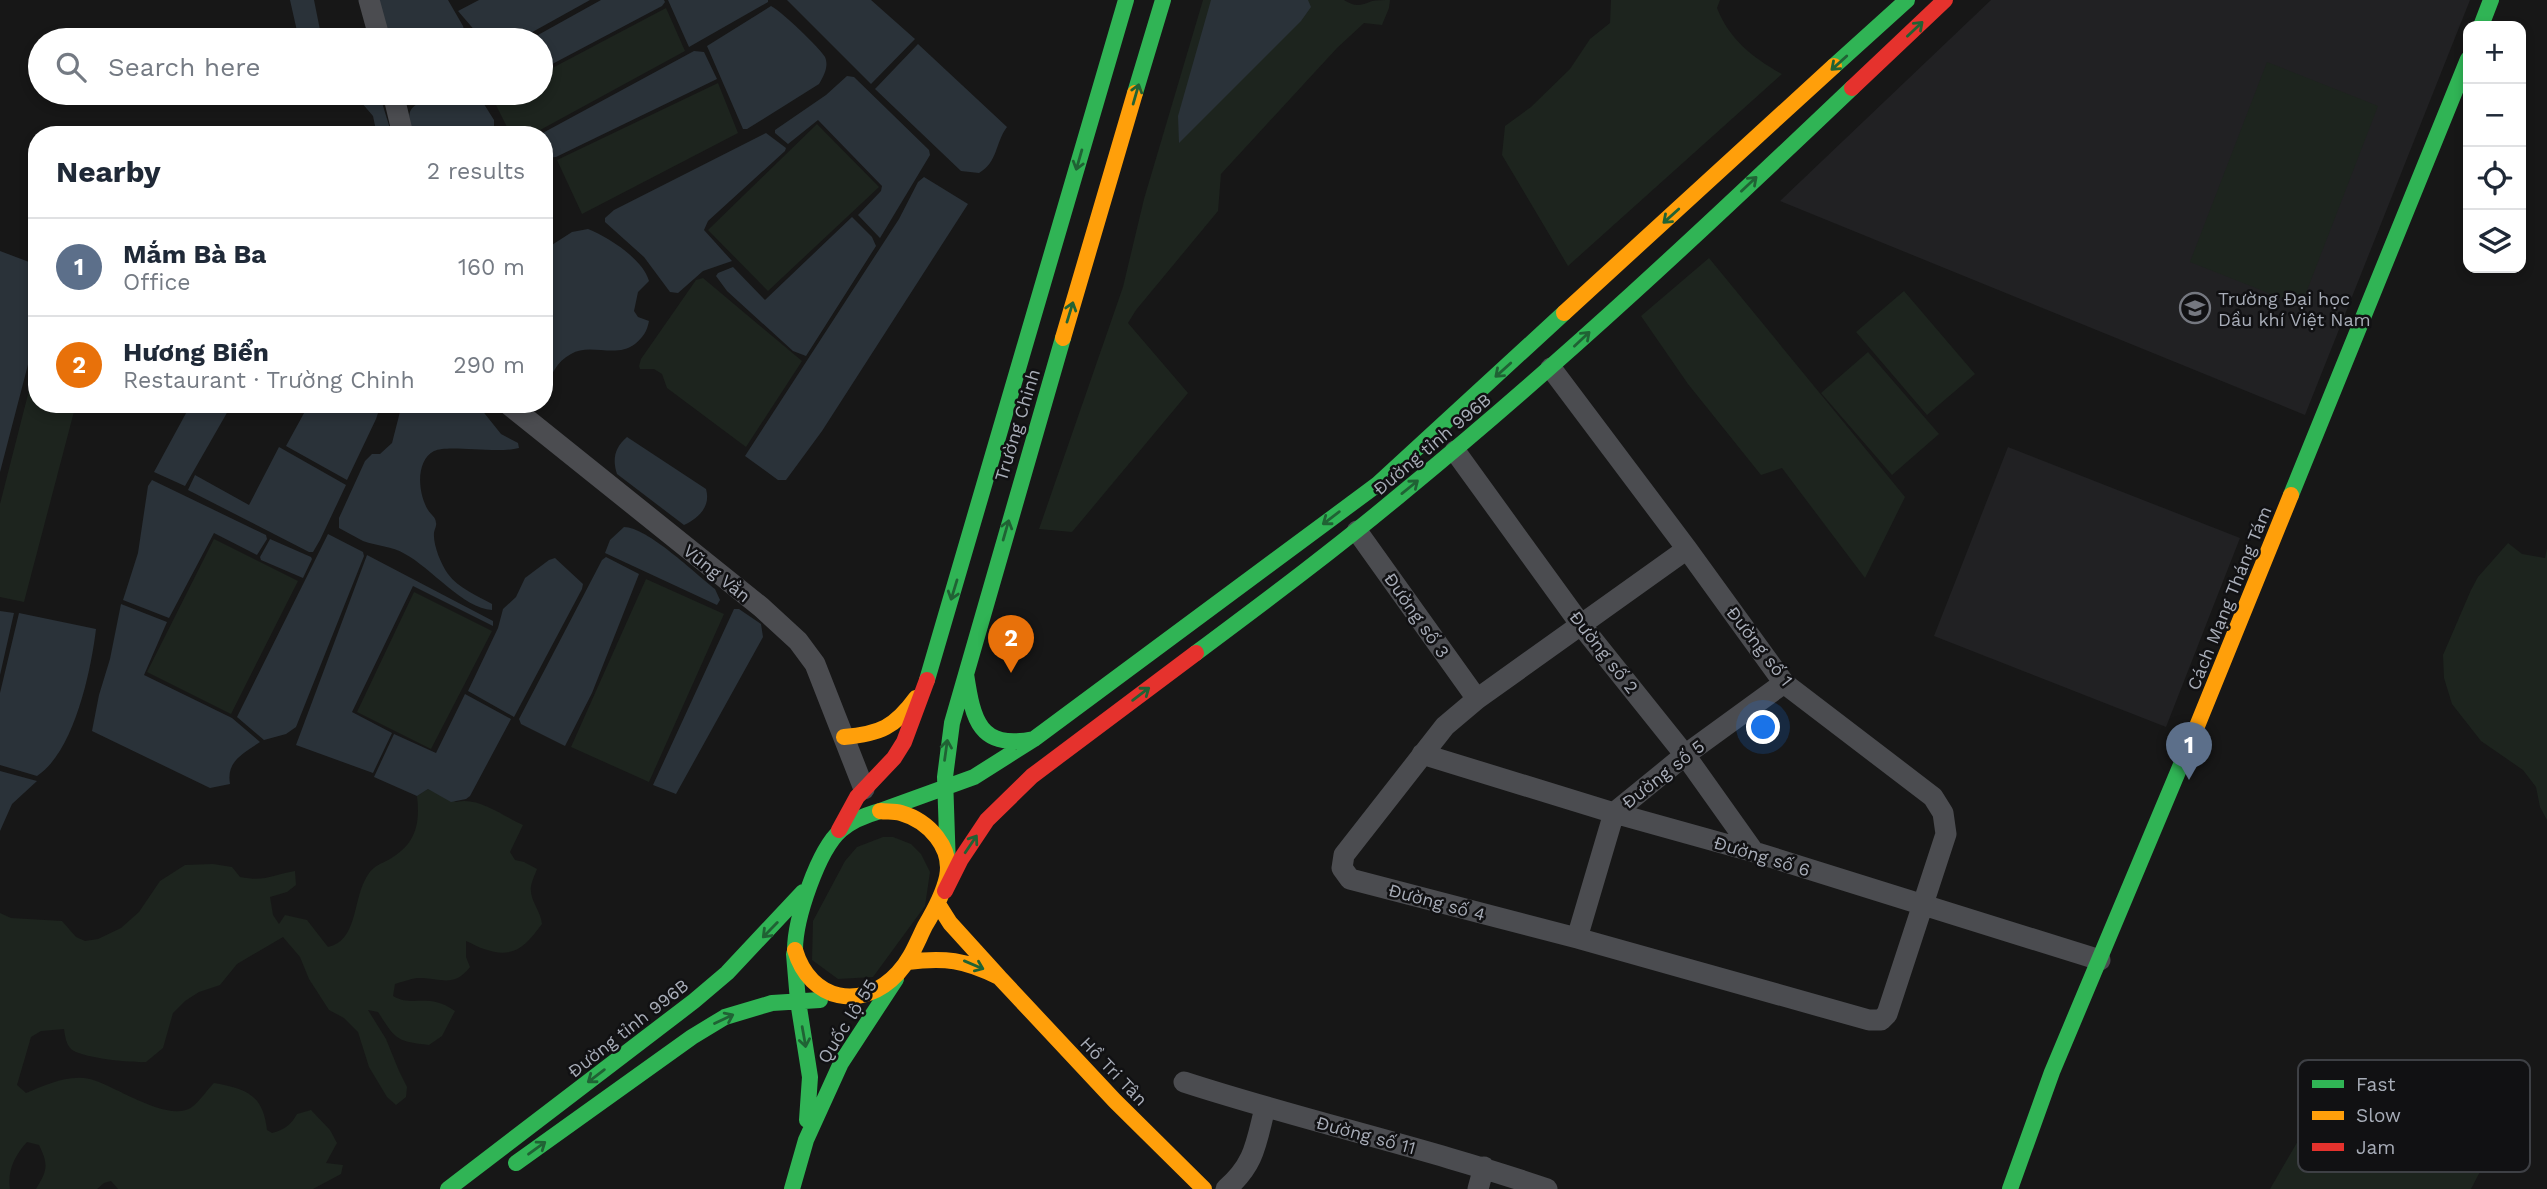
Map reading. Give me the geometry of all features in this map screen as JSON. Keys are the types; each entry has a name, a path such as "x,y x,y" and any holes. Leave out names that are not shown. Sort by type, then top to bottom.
{"main road":[{"name":"Trường Chinh","path":"839,830 849,809 894,758 904,742 925,685 1126,0"},
{"name":"Trường Chinh","path":"948,867 943,788 947,741 1015,497 1163,0"},
{"name":"Đường tỉnh 996B","path":"880,811 974,777 1034,739 1378,484 1907,0"},
{"name":"Đường tỉnh 996B","path":"938,904 961,859 987,820 1032,776 1357,531 1455,451 1551,368 1945,0"},
{"path":"2483,21 2491,0"},
{"path":"1875,31 1890,52"},
{"name":"Cách Mạng Tháng Tám","path":"2010,1189 2052,1072 2390,256 2463,72"},
{"path":"966,674 971,706 978,724 988,734 1010,742 1022,743 1034,739"},
{"path":"844,737 877,734 891,727 904,716 925,685"},
{"path":"502,1174 710,1025 737,1012 772,1003 846,998 871,994 887,984 907,962 938,904 948,867 943,848 933,832 918,820 900,812 880,811 860,816 839,830 794,928 793,945 797,962 806,976 819,988 846,998"},
{"name":"Đường tỉnh 996B","path":"448,1189 694,1001 779,921 815,879"},
{"name":"Hồ Tri Tân","path":"938,904 950,923 999,977 1115,1101 1204,1189"},
{"name":"Quốc lộ 55","path":"793,945 798,1001 810,1077 806,1140"},
{"path":"907,962 954,958 973,963 999,977"},
{"name":"Quốc lộ 55","path":"792,1189 806,1140 841,1063 907,962"}],"street":[{"path":"369,0 377,28"},
{"path":"396,105 401,126"},
{"name":"Đường số 1","path":"1551,368 1784,683 1933,797 1943,813 1946,834 1922,906"},
{"name":"Vũng Vằn","path":"519,413 761,607 798,641 820,675 864,789"},
{"name":"Đường số 2","path":"1455,451 1581,625 1685,755 1754,852"},
{"name":"Đường số 3","path":"1357,531 1477,699"},
{"name":"Đường số 4","path":"1687,549 1477,699 1445,726 1344,855 1342,868 1350,879 1577,938 1869,1020 1881,1020 1887,1014 1922,906"},
{"name":"Đường số 5","path":"1577,938 1614,813 1685,755 1784,683"},
{"name":"Đường số 6","path":"1422,754 1614,813 1754,852 2100,960"},
{"name":"Đường số 11","path":"1184,1082 1265,1108 1484,1167 1548,1189"},
{"path":"1226,1189 1249,1165 1265,1108"},
{"path":"1478,1189 1484,1167"}],"shaded area":[{"path":"290,0 314,0 320,28 296,28"},
{"path":"374,0 448,0 464,28 382,28"},
{"path":"479,0 590,0 540,28 473,28 458,11"},
{"path":"601,0 665,2 553,64 553,28 551,28"},
{"path":"668,0 768,0 768,2 689,47"},
{"path":"787,0 871,0 915,39 871,84"},
{"path":"1203,0 1344,0 1358,5 1390,0 1382,25 1364,23 1337,48 1221,174 1218,211 1128,323 1188,393 1072,532 1039,529 1123,287 1144,199"},
{"path":"1211,0 1308,0 1311,7 1301,21 1179,143 1178,116"},
{"path":"1611,0 1720,0 1717,8 1735,38 1761,61 1782,74 1568,266 1502,155 1505,126 1531,107 1570,69 1590,39 1610,23"},
{"name":"Trường Đại học Dầu khí Việt Nam","path":"1991,0 2470,0 2305,415 1780,201"},
{"path":"771,6 816,46 825,57 826,67 819,84 743,129 707,46"},
{"path":"666,8 685,51 548,126 506,126 496,105 553,105 553,68"},
{"path":"918,44 1007,127 990,163 979,173 961,171 875,89"},
{"path":"694,51 704,52 717,79 553,157 553,127"},
{"path":"2267,62 2378,106 2301,306 2190,262"},
{"path":"847,76 854,77 929,150 930,155 880,238 858,215 881,191 882,186 818,120 788,144 775,133 775,130 826,95"},
{"path":"718,83 738,133 582,214 557,160"},
{"path":"364,105 383,105 389,126 375,126 373,116"},
{"path":"485,105 494,120 494,126 410,126 409,119 414,106"},
{"path":"817,124 879,187 768,291 708,230"},
{"path":"766,133 786,148 785,151 708,221 704,230 732,261 703,271 678,293 670,292 644,257 605,222 605,218 614,210"},
{"path":"924,177 968,204 822,431 786,480 778,480 745,456 899,219 918,182"},
{"path":"852,217 872,237 876,246 806,356 793,351 727,291 716,276 733,267 765,300"},
{"path":"588,229 605,237 640,265 649,281 638,292 634,311 638,317 649,321 646,331 635,344 611,351 578,351 566,357 553,373 553,244 572,232"},
{"path":"0,251 28,262 28,365 0,472"},
{"path":"1709,258 1905,497 1865,578 1782,468 1761,475 1688,384 1641,316"},
{"path":"703,278 802,361 746,447 667,388 662,374 654,369 640,369 639,366 641,359 696,280"},
{"path":"1904,291 1975,374 1927,415 1856,332"},
{"path":"1868,352 1939,434 1892,475 1821,393"},
{"path":"28,394 28,413 74,413 24,602 0,597 0,504"},
{"path":"186,413 227,413 185,486 154,472"},
{"path":"304,413 378,413 347,480 286,446"},
{"path":"400,413 484,413 501,434 518,443 519,448 509,450 441,449 428,456 421,470 420,487 428,510 436,521 435,543 443,565 457,583 492,604 492,610 470,603 405,554 363,541 339,528 339,518 365,461 372,454 380,454 392,443"},
{"path":"627,437 706,489 707,501 699,515 684,525 617,474 616,454"},
{"path":"279,447 346,485 313,552 188,490 195,475 249,505"},
{"path":"2008,447 2240,538 2166,727 1934,636"},
{"path":"152,480 266,535 267,539 257,555 214,533 169,618 123,600 138,553 148,486"},
{"path":"624,527 634,529 658,543 715,589 720,600 717,605 605,553 610,540"},
{"path":"328,534 363,552 364,556 296,727 286,734 264,740 237,717"},
{"path":"214,539 298,581 231,714 147,672"},
{"path":"270,539 311,557 303,578 261,560 260,557"},
{"path":"2508,543 2522,554 2545,558 2547,548 2547,820 2540,807 2536,787 2523,770 2481,741 2452,704 2444,678 2443,655 2471,590 2478,577"},
{"path":"367,555 493,621 493,626 413,586 352,712 392,733 373,773 296,745"},
{"path":"606,557 639,574 592,693 565,746 521,724 519,719 602,560"},
{"path":"555,558 583,584 582,589 514,717 468,691 498,628 503,609 516,597 525,578"},
{"path":"646,579 724,614 649,782 571,747"},
{"path":"414,592 492,631 431,749 357,712"},
{"path":"121,604 167,622 144,675 232,718 260,742 233,764 229,776 230,784 210,788 92,731"},
{"path":"734,609 739,609 761,624 763,637 676,794 653,785"},
{"path":"0,611 14,613 0,675"},
{"path":"19,613 96,629 85,688 71,730 50,765 37,776 0,765 0,693"},
{"path":"465,694 511,719 470,796 451,802 428,789 417,796 374,777 394,734 436,753"},
{"path":"0,771 37,781 12,804 0,831"},
{"path":"428,789 456,802 482,804 523,825 510,852 515,860 537,869 531,891 542,924 529,940 510,952 492,951 466,941 466,957 470,967 458,978 417,978 395,984 393,996 407,1001 437,1002 455,1011 442,1036 429,1045 398,1038 378,1012 368,1010 386,1039 407,1087 406,1097 396,1105 387,1097 369,1067 358,1032 344,1018 329,1010 309,979 300,957 283,937 237,964 220,985 199,992 185,1001 173,1013 163,1048 146,1062 85,1055 69,1047 64,1029 41,1031 31,1037 17,1085 26,1093 65,1079 90,1079 141,1102 170,1111 182,1111 192,1107 214,1083 235,1088 251,1095 257,1101 262,1108 267,1130 272,1133 287,1126 297,1114 311,1110 330,1130 337,1143 326,1163 343,1165 341,1174 313,1189 118,1189 111,1181 97,1189 36,1189 45,1163 39,1145 27,1142 13,1164 10,1189 0,1189 0,913 11,918 62,921 76,937 85,941 98,939 121,928 139,912 160,881 185,865 213,864 232,867 240,877 249,878 295,871 296,885 287,892 270,897 273,915 279,924 285,915 307,920 328,947 344,937 349,929 368,875 374,868 401,851 412,838 418,814 417,796"},
{"path":"883,837 893,837 911,844 921,854 930,872 925,906 873,977 838,979 812,960 813,921 845,861 857,847"},
{"path":"2298,1141 2298,1172 2480,1172 2471,1189 2270,1189"}],"traffic: fast":[{"path":"927,680 1126,0"},
{"path":"1135,93 1163,0"},
{"path":"1834,66 1907,0"},
{"path":"2483,21 2491,0"},
{"path":"2291,495 2463,71"},
{"path":"1196,653 1354,532 1521,393 1688,242 1852,88"},
{"path":"880,811 974,777 1034,739 1378,484 1564,313"},
{"path":"948,867 945,777 952,723 1063,338"},
{"path":"966,674 972,705 982,728 1001,740 1034,739"},
{"path":"2010,1189 2052,1072 2193,736"},
{"path":"795,950 803,904 824,853 845,826 880,811"},
{"path":"448,1189 694,1001 727,973 803,892"},
{"path":"794,954 810,1077 807,1120"},
{"path":"792,1189 806,1140 841,1063 896,979"},
{"path":"516,1163 692,1037 725,1017 772,1003 820,1000"}],"traffic: slow":[{"path":"1564,313 1834,66"},
{"path":"1063,338 1135,93"},
{"path":"2193,736 2291,495"},
{"path":"844,737 867,734 886,727 901,716 916,698"},
{"path":"795,950 812,981 839,995 869,993 884,985 903,968 938,903 948,866 937,837 921,822 901,813 880,811"},
{"path":"907,962 954,961 999,977 950,923 938,904"},
{"path":"999,977 1115,1101 1204,1189"}],"traffic: jam":[{"path":"1852,88 1945,0"},
{"path":"945,891 961,859 987,820 1032,776 1196,653"},
{"path":"839,830 857,797 894,758 904,742 927,680"}],"place":[{"name":"Trường Đại học Dầu khí Việt Nam","path":"2195,308"},
{"name":"Hương Biển","path":"1011,673"},
{"name":"Mắm Bà Ba","path":"2189,780"}]}
